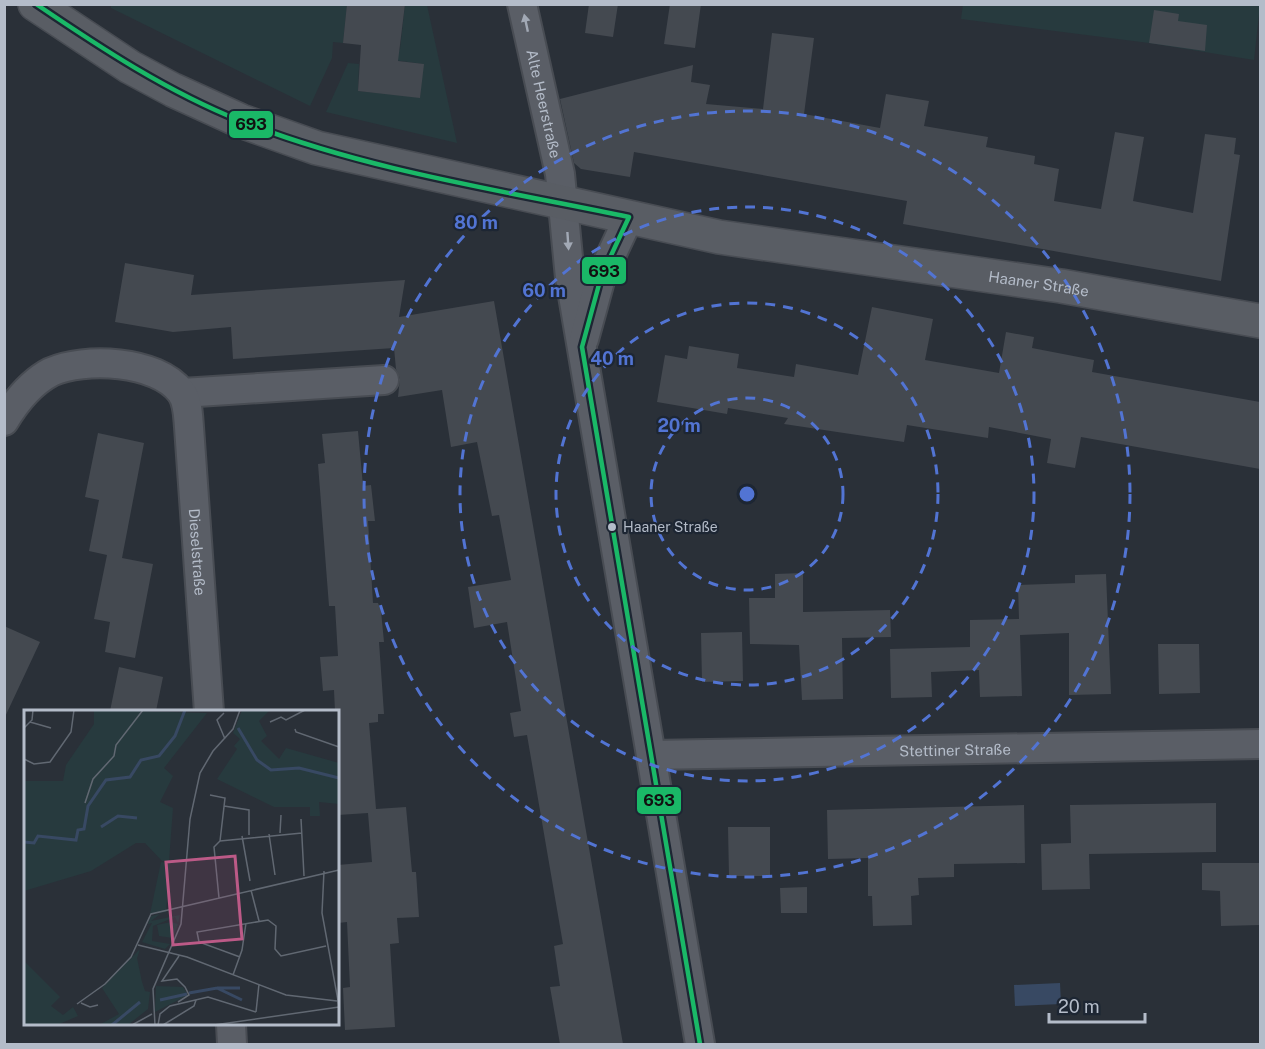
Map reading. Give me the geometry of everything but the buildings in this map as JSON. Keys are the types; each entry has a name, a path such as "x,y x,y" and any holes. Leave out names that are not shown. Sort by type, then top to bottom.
{"main road":[{"name":"Haaner Straße","path":"35,4 129,67 241,121 317,148 719,237 1061,286 1260,321"}],"street":[{"name":"Alte Heerstraße","path":"522,4 565,203 570,278 700,1044"},
{"path":"582,347 601,277 629,217"},
{"path":"4,421 28,388 49,373 72,364 94,362 136,368 163,377 182,393 384,380"},
{"name":"Dieselstraße","path":"182,393 189,427 208,710"},
{"name":"Stettiner Straße","path":"651,754 1260,744"},
{"path":"231,1025 232,1044"}],"green space":[{"path":"111,4 347,5 343,43 333,42 332,58 310,106 111,8"},
{"path":"963,4 1260,5 1254,60 1149,43 961,19"},
{"path":"405,5 427,5 457,143 326,112 348,63 359,64 358,91 420,97 423,64 393,60 400,49"}],"water":[{"path":"1060,983 1061,1004 1015,1006 1014,985"}],"transit line":[{"name":"693","path":"36,4 110,53 187,97 241,121 288,138 384,166 629,217 601,277 582,347 700,1044"}],"place":[{"name":"Haaner Straße","path":"612,527"}]}
